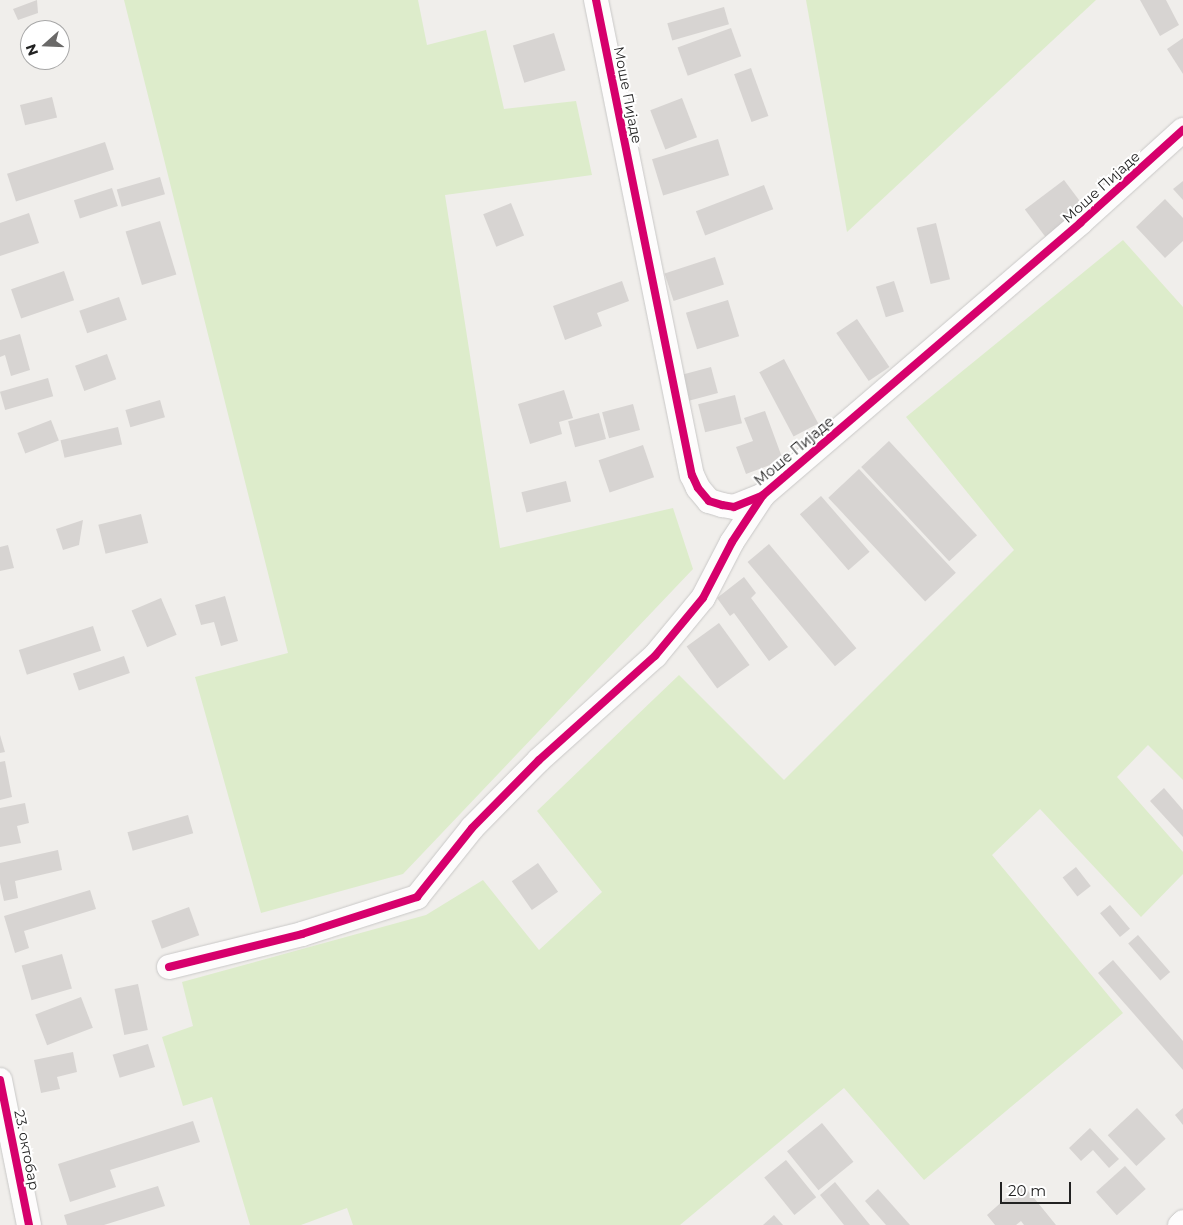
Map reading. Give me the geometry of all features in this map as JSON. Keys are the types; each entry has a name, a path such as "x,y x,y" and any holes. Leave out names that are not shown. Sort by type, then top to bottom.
{"street":[{"name":"Моше Пијаде","path":"596,0 692,475 698,488 708,501 722,505 734,507 763,495 1080,223 1183,130"},
{"path":"169,967 302,934 417,897 478,821 539,760 655,656 703,598 732,542 763,495"},
{"name":"23. октобар","path":"0,1080 29,1225"},
{"path":"1180,1225 1183,1222"}],"green space":[{"path":"124,0 418,0 427,45 486,30 504,109 576,101 592,175 445,195 500,548 673,508 693,569 403,874 261,913 195,677 288,653"},
{"path":"806,0 1096,0 847,232"},
{"path":"1123,240 1183,307 1183,780 1148,745 1117,777 1183,852 1183,874 1141,917 1040,809 992,855 1123,1013 924,1180 844,1088 680,1225 353,1225 347,1208 301,1225 250,1225 212,1097 183,1106 162,1037 193,1026 182,982 426,915 483,880 539,950 602,892 537,811 679,675 784,780 1014,550 906,417"}],"building":[{"path":"37,0 38,13 18,20 13,9"},
{"path":"1140,0 1166,0 1179,25 1160,36"},
{"path":"724,7 729,24 672,41 667,23"},
{"path":"731,28 741,56 688,76 677,47"},
{"path":"554,33 565,70 524,83 513,46"},
{"path":"1183,38 1183,74 1167,49"},
{"path":"751,68 768,116 752,122 734,74"},
{"path":"52,97 57,117 25,125 20,105"},
{"path":"682,98 697,137 665,149 650,110"},
{"path":"718,139 729,175 663,196 652,159"},
{"path":"105,142 114,170 16,201 7,174"},
{"path":"160,177 165,194 122,207 117,189"},
{"path":"1064,180 1084,207 1045,237 1025,209"},
{"path":"1183,181 1183,200 1173,189"},
{"path":"764,185 773,209 705,235 696,211"},
{"path":"112,188 118,206 80,218 74,200"},
{"path":"1165,199 1183,218 1183,241 1165,258 1136,227"},
{"path":"511,203 524,235 496,247 483,214"},
{"path":"29,213 39,243 0,256 0,223"},
{"path":"160,221 176,275 142,285 126,232"},
{"path":"936,223 950,279 931,284 917,228"},
{"path":"715,257 724,285 674,301 665,273"},
{"path":"64,271 74,300 21,319 11,289"},
{"path":"622,281 629,301 597,313 602,326 565,340 553,306"},
{"path":"894,281 904,311 886,317 876,287"},
{"path":"119,297 127,320 87,333 79,311"},
{"path":"728,300 739,336 697,349 686,313"},
{"path":"857,319 889,367 869,381 836,333"},
{"path":"20,334 30,370 11,376 5,355 0,357 0,340"},
{"path":"107,354 116,379 84,391 75,366"},
{"path":"784,359 818,423 794,437 759,372"},
{"path":"711,367 718,393 687,401 680,375"},
{"path":"48,378 53,396 5,410 0,392"},
{"path":"564,390 573,418 559,422 562,434 530,444 518,404"},
{"path":"735,395 742,423 705,432 698,404"},
{"path":"160,400 165,417 130,427 125,410"},
{"path":"633,404 640,430 609,438 602,412"},
{"path":"765,411 783,460 746,474 736,447 753,441 744,418"},
{"path":"599,413 606,439 575,447 568,421"},
{"path":"51,420 59,441 25,453 17,433"},
{"path":"118,427 122,445 65,458 61,440"},
{"path":"889,441 977,535 949,561 861,467"},
{"path":"643,445 654,477 610,492 599,460"},
{"path":"859,469 956,573 925,601 828,498"},
{"path":"566,481 571,501 526,513 521,492"},
{"path":"821,496 870,552 848,570 800,514"},
{"path":"141,514 148,543 106,554 98,525"},
{"path":"83,520 79,545 63,550 56,529"},
{"path":"769,544 856,648 835,666 748,562"},
{"path":"8,545 14,568 0,571 0,547"},
{"path":"744,577 756,593 751,598 788,647 769,661 734,613 730,616 717,598"},
{"path":"225,596 238,641 221,646 214,622 201,625 195,605"},
{"path":"161,598 177,635 147,647 132,611"},
{"path":"719,623 750,665 717,689 687,647"},
{"path":"93,626 101,651 27,675 19,650"},
{"path":"124,656 130,673 79,691 73,674"},
{"path":"0,735 5,752 0,753"},
{"path":"5,761 12,797 0,800 0,762"},
{"path":"1164,788 1183,810 1183,837 1150,801"},
{"path":"25,803 29,823 17,826 21,843 0,847 0,808"},
{"path":"188,815 193,833 133,851 127,832"},
{"path":"58,850 62,870 15,881 18,898 4,901 0,883 0,863"},
{"path":"538,863 558,892 532,910 512,881"},
{"path":"1076,867 1091,886 1077,896 1063,877"},
{"path":"90,890 96,909 24,931 29,948 15,953 4,916"},
{"path":"1110,905 1130,929 1120,937 1100,913"},
{"path":"189,907 199,935 162,949 151,921"},
{"path":"1138,935 1170,972 1160,981 1128,944"},
{"path":"62,954 72,989 32,1000 22,966"},
{"path":"1113,960 1183,1041 1183,1070 1098,973"},
{"path":"138,984 148,1030 124,1035 115,989"},
{"path":"81,997 93,1028 47,1045 35,1015"},
{"path":"148,1044 155,1067 120,1078 113,1055"},
{"path":"73,1052 77,1072 57,1077 60,1089 41,1093 34,1060"},
{"path":"1137,1108 1166,1139 1136,1166 1108,1135"},
{"path":"1183,1108 1183,1125 1175,1115"},
{"path":"193,1121 200,1142 110,1170 116,1187 70,1202 58,1164"},
{"path":"822,1123 853,1162 818,1190 787,1151"},
{"path":"1090,1128 1119,1159 1109,1168 1093,1150 1081,1161 1069,1148"},
{"path":"786,1160 816,1197 794,1215 764,1178"},
{"path":"1125,1166 1146,1189 1117,1215 1096,1192"},
{"path":"835,1182 870,1225 844,1225 820,1195"},
{"path":"1022,1184 1056,1225 1024,1225 1021,1221 1016,1225 995,1225 987,1215"},
{"path":"158,1186 165,1206 104,1225 67,1225 64,1215"},
{"path":"878,1189 910,1225 886,1225 865,1201"},
{"path":"774,1215 783,1225 763,1225"}],"cycle path":[{"path":"596,0 692,475 698,488 709,501 722,505 734,507 763,495 1080,223 1183,130"},
{"path":"169,967 302,934 417,897 472,828 539,760 655,656 703,598 732,542 763,495"},
{"path":"0,1080 29,1225"}]}
